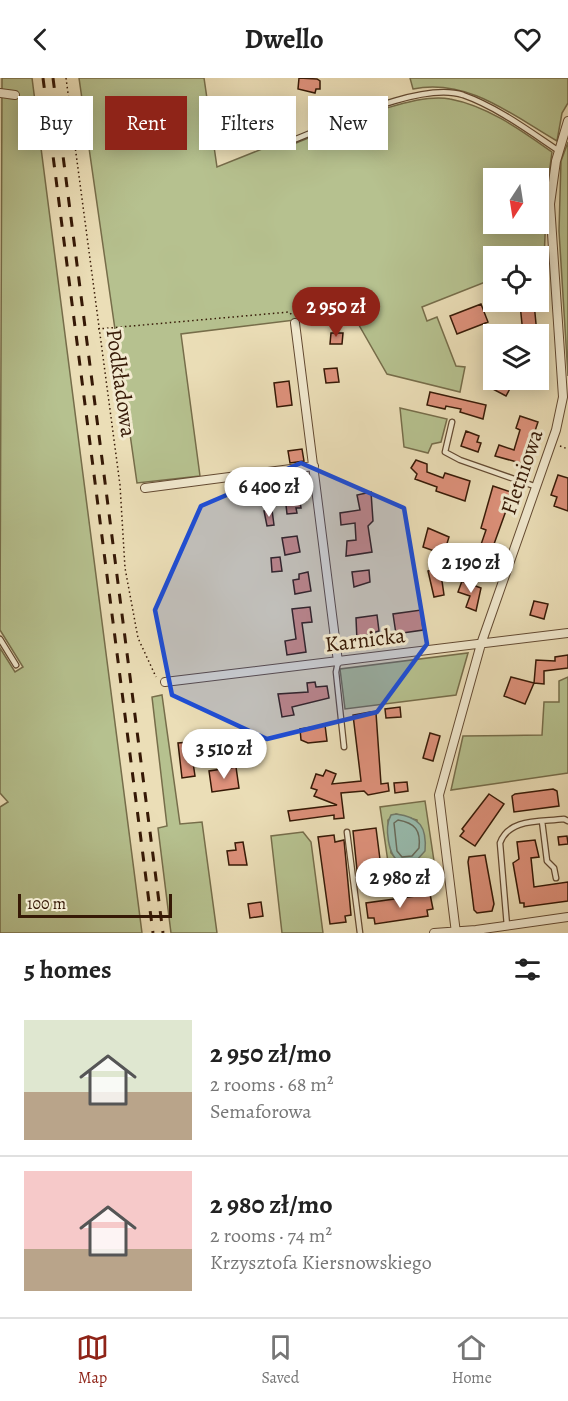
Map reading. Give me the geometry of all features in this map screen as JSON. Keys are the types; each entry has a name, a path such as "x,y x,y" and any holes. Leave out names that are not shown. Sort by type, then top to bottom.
{"street":[{"path":"0,93 15,95"},
{"name":"Fletniowa","path":"456,932 439,795 481,644 556,430 563,397 550,204 559,151 568,121"},
{"path":"295,324 338,662"},
{"path":"145,488 314,466"},
{"name":"Karnicka","path":"165,682 568,633"},
{"path":"434,933 568,917"}],"lane":[{"path":"296,139 413,95 439,91 462,95 512,119 559,151"},
{"path":"452,422 445,452 460,460 537,487"},
{"path":"0,639 16,665"},
{"path":"338,662 336,672 344,747"},
{"path":"507,926 500,843 503,833 512,825 564,819 568,821"},
{"path":"542,822 547,861 554,868 556,878"},
{"path":"347,831 360,933"}],"path":[{"name":"Podkładowa","path":"66,78 120,485 125,568 138,638 156,678 165,682"},
{"path":"98,329 289,312 295,324"}],"highlighted area":[{"path":"301,463 404,508 427,644 377,712 267,739 172,695 155,610 201,506"}],"green space":[{"path":"2,78 32,78 34,96 18,96 18,150 41,150 142,933 0,933 0,807 8,802 0,793 0,648 15,672 23,667 0,630"},
{"path":"79,78 204,78 207,96 199,96 199,150 215,150 217,167 260,150 296,150 296,143 308,138 308,150 388,150 388,108 434,98 450,99 478,107 517,128 552,152 549,174 549,168 483,168 483,234 545,234 545,246 483,246 483,283 422,307 427,321 437,317 456,366 465,367 460,392 387,374 352,313 181,334 200,476 137,483 89,150 93,150 93,96 82,96"},
{"path":"410,78 568,78 568,103 562,113 557,141 489,101 452,89 433,87 413,89"},
{"path":"568,142 568,376 559,231 561,161"},
{"path":"400,408 447,419 441,442 432,444 428,453 404,447"},
{"path":"468,653 456,695 345,709 340,669"},
{"path":"568,677 568,773 451,790 463,736 542,735 544,702 559,702 559,681"},
{"path":"162,695 180,824 202,822 217,933 171,933 158,828 167,826 152,697"},
{"path":"425,801 437,881 418,883 416,878 403,880 401,868 389,869 380,807","holes":["396,814 417,820 416,861 401,863 391,853 388,820"]},
{"path":"303,832 311,842 323,933 282,933 271,836"}],"water":[{"path":"391,815 411,818 423,830 425,851 416,861 401,863 390,848 389,820"}],"building":[{"path":"299,78 317,79 320,81 320,89 316,89 315,93 298,89"},
{"path":"481,304 488,322 457,334 450,316"},
{"path":"521,312 535,312 536,324 522,324"},
{"path":"331,333 343,333 342,344 330,344"},
{"path":"337,368 339,382 326,383 324,369"},
{"path":"289,381 292,405 277,407 274,383"},
{"path":"495,390 509,390 506,396"},
{"path":"430,392 486,405 483,419 460,412 461,409 446,406 445,409 427,405"},
{"path":"520,416 538,422 524,464 495,456 499,445 514,450 520,430 516,428"},
{"path":"466,431 479,436 477,442 481,443 478,452 461,446"},
{"path":"302,449 304,461 290,463 288,451"},
{"path":"416,460 427,464 427,472 443,478 445,473 470,481 465,501 436,491 437,487 415,479 417,474 411,468"},
{"path":"558,475 568,478 568,511 554,506 557,497 551,495"},
{"path":"493,486 514,493 511,500 514,500 510,510 507,508 485,569 474,565 486,530 481,528"},
{"path":"371,492 373,521 368,526 372,552 346,556 347,541 356,540 355,523 341,525 340,513 360,510 357,495"},
{"path":"299,494 301,508 296,508 297,513 287,514 285,496"},
{"path":"272,510 274,525 267,526 264,511"},
{"path":"428,528 449,537 445,550 441,549 440,553 423,547"},
{"path":"297,536 300,552 285,555 282,538"},
{"path":"280,557 282,571 272,572 271,558"},
{"path":"440,567 444,595 434,597 428,571"},
{"path":"369,570 370,582 354,587 352,572"},
{"path":"308,572 311,591 295,594 293,580 299,579 299,574"},
{"path":"462,581 481,588 476,611 466,607 470,596 458,592"},
{"path":"534,601 548,604 544,619 530,615"},
{"path":"310,607 312,622 302,623 306,652 287,655 285,641 296,639 292,609"},
{"path":"421,610 423,630 396,634 393,614"},
{"path":"377,615 379,631 366,635 366,640 357,641 356,618"},
{"path":"568,655 568,668 544,671 544,684 534,683 536,660 555,661 555,657"},
{"path":"511,677 534,683 525,704 504,696"},
{"path":"315,682 316,687 327,686 329,698 292,707 294,715 282,717 278,694 308,692 307,683"},
{"path":"400,707 401,717 386,718 385,709"},
{"path":"376,713 381,784 388,783 389,791 368,795 364,791 341,793 344,818 334,819 334,815 290,821 288,811 337,805 314,796 317,790 311,788 316,774 323,776 326,770 336,774 332,784 361,781 353,715"},
{"path":"325,725 327,741 308,743 301,740 300,729"},
{"path":"430,733 440,736 433,761 423,758"},
{"path":"190,742 195,776 182,778 178,743"},
{"path":"236,767 239,788 212,792 209,771"},
{"path":"407,782 408,791 395,793 394,783"},
{"path":"553,789 557,791 559,806 514,812 512,796 515,794"},
{"path":"489,794 504,804 475,846 460,836 464,831 462,829"},
{"path":"376,828 383,883 367,886 366,878 358,880 353,831"},
{"path":"334,835 335,842 344,840 351,915 345,916 346,922 330,924 318,837"},
{"path":"567,836 568,844 559,845 558,837"},
{"path":"535,840 539,857 531,858 534,887 568,882 568,901 524,907 524,903 520,903 513,863 519,859 517,842"},
{"path":"243,842 247,865 229,865 227,851 236,850 235,843"},
{"path":"485,855 494,904 492,911 477,913 474,910 468,862 469,857"},
{"path":"430,894 433,909 427,910 428,916 375,924 374,918 368,918 366,903"},
{"path":"261,902 263,916 250,918 248,904"}],"railway":[{"path":"43,78 153,933"},
{"path":"53,78 163,933"}]}
